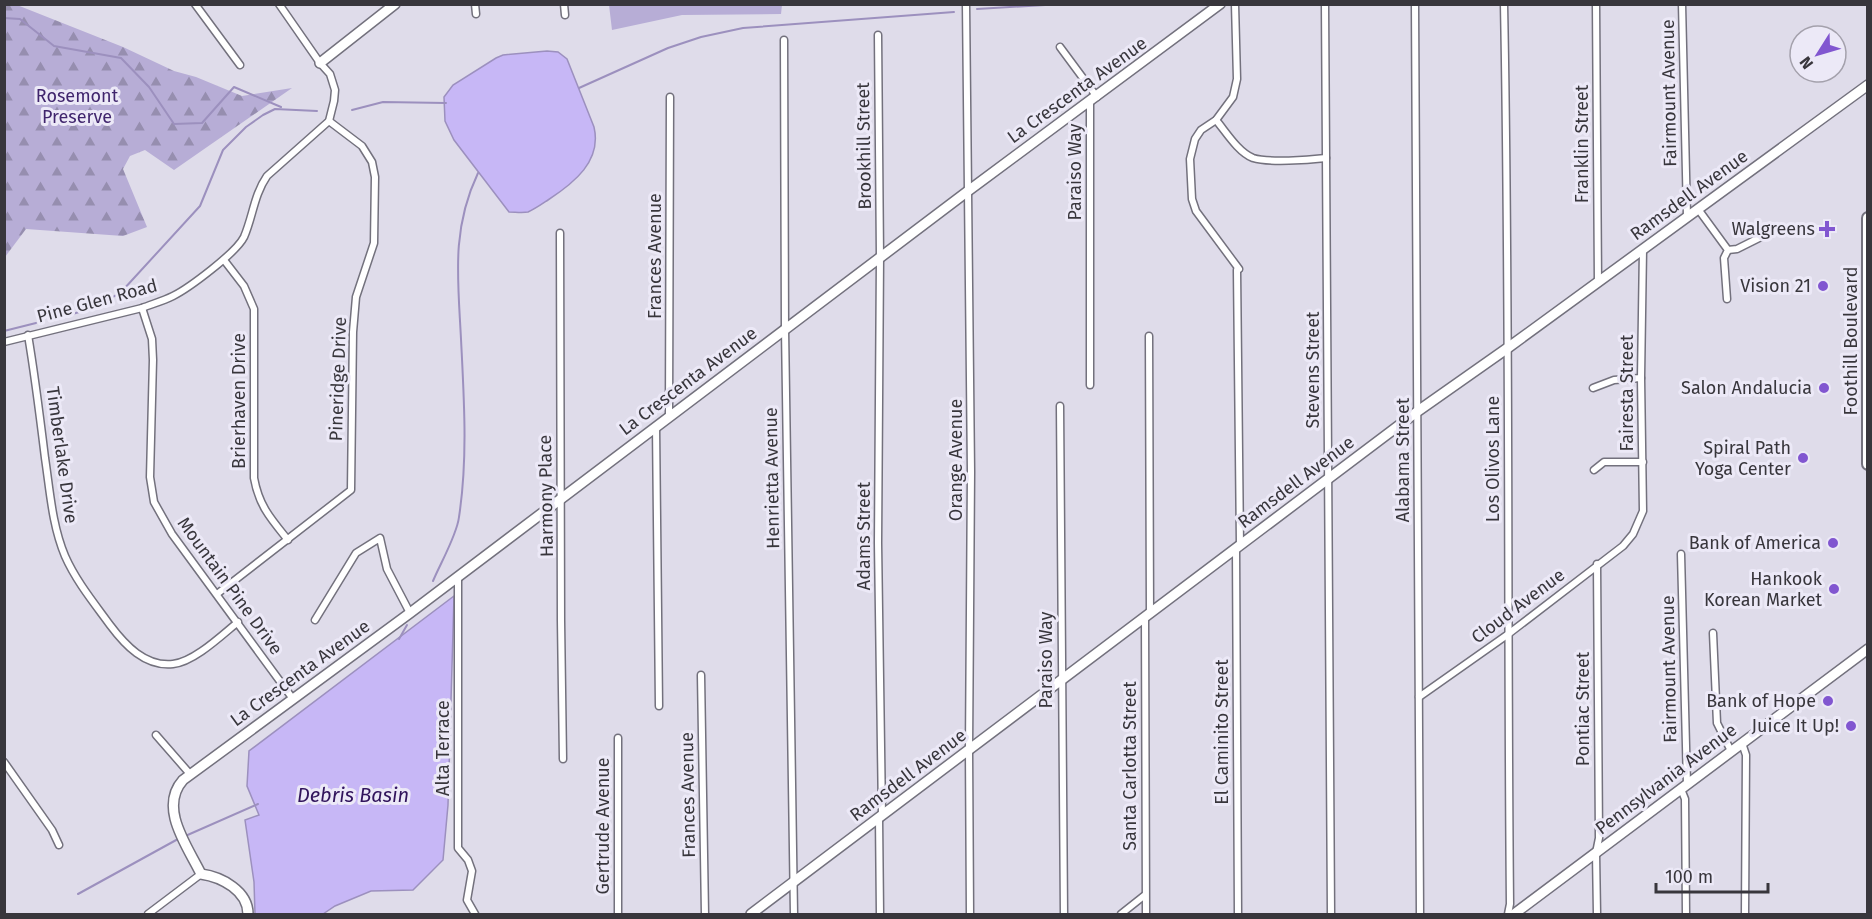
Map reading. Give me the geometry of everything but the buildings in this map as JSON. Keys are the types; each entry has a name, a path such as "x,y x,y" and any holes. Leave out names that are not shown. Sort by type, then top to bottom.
{"main road":[{"name":"Foothill Boulevard","path":"1868,218 1868,464"}],"street":[{"path":"195,4 240,64"},
{"path":"279,4 330,74 335,90 328,121"},
{"path":"320,63 395,4"},
{"path":"475,4 476,14"},
{"path":"564,4 565,15"},
{"name":"Orange Avenue","path":"966,4 971,472 970,915"},
{"name":"La Crescenta Avenue","path":"201,874 182,836 174,810 174,794 178,786 190,774 410,613 669,415 1220,4"},
{"name":"El Caminito Street","path":"1235,4 1237,79 1228,105 1216,120 1201,130 1190,159 1192,199 1196,211 1238,269 1238,915"},
{"name":"Stevens Street","path":"1325,4 1331,915"},
{"name":"Alabama Street","path":"1414,4 1420,915"},
{"name":"Los Olivos Lane","path":"1504,4 1509,347 1507,635 1510,904 1508,915"},
{"name":"Franklin Street","path":"1596,4 1598,283"},
{"name":"Fairmount Avenue","path":"1682,4 1687,216"},
{"name":"Brookhill Street","path":"878,35 880,257"},
{"name":"Henrietta Avenue","path":"784,40 784,329 794,915"},
{"path":"1060,47 1093,100"},
{"name":"Ramsdell Avenue","path":"751,915 1418,411 1598,283 1868,84"},
{"name":"Frances Avenue","path":"669,415 670,97"},
{"name":"Paraiso Way","path":"1090,385 1093,100"},
{"path":"1216,120 1252,158 1264,160 1326,158"},
{"name":"Pine Glen Road","path":"4,342 142,308 174,296 234,251 243,237 260,186 267,176 328,121"},
{"name":"Pineridge Drive","path":"217,594 351,490 354,320 356,297 374,243 375,177 372,162 362,146 328,121"},
{"path":"1698,209 1728,250"},
{"path":"1728,250 1737,249 1771,232"},
{"name":"Harmony Place","path":"560,233 563,759"},
{"name":"Fairesta Street","path":"1632,535 1643,511 1641,378 1643,249"},
{"path":"1727,299 1724,258 1728,250"},
{"name":"Adams Street","path":"880,257 878,543 880,817"},
{"name":"Brierhaven Drive","path":"224,260 244,286 254,309 254,478 257,496 264,510 288,540"},
{"name":"Mountain Pine Drive","path":"142,308 152,339 150,477 154,502 171,534 293,699"},
{"name":"Timberlake Drive","path":"28,335 53,521 65,556 77,580 119,638 136,654 154,662 173,664 191,658 238,622"},
{"name":"Santa Carlotta Street","path":"1146,915 1149,336"},
{"path":"1593,388 1614,380 1641,378"},
{"name":"Paraiso Way","path":"1060,406 1064,915"},
{"path":"656,425 659,706"},
{"path":"1594,470 1604,462 1643,462"},
{"name":"Cloud Avenue","path":"1419,697 1507,635 1623,546 1632,535"},
{"path":"315,621 356,553 380,538 387,569 410,613"},
{"name":"Fairmount Avenue","path":"1681,554 1684,786"},
{"name":"Pontiac Street","path":"1596,853 1599,838 1598,564"},
{"name":"Alta Terrace","path":"458,575 458,848 468,860 472,872 467,900 475,915"},
{"path":"1713,633 1717,723 1731,751"},
{"name":"Pennsylvania Avenue","path":"1514,915 1868,649"},
{"name":"Frances Avenue","path":"701,675 705,915"},
{"path":"156,735 190,774"},
{"name":"Gertrude Avenue","path":"618,738 618,915"},
{"path":"1742,742 1746,755 1745,915"},
{"path":"4,762 52,830 59,845"},
{"path":"1684,786 1686,915"},
{"path":"880,817 880,915"},
{"path":"1596,853 1597,915"},
{"path":"148,915 201,874 223,879 229,883 248,908 248,915"},
{"path":"1120,915 1145,895"}],"green space":[{"name":"Rosemont Preserve","path":"5,4 17,5 123,47 174,71 196,77 242,96 292,88 174,170 145,150 130,156 123,169 147,227 123,236 26,229 5,257"},
{"path":"609,5 782,5 781,14 682,15 612,30"}],"water":[{"path":"558,52 567,59 594,127 594,150 584,170 558,193 528,212 509,212 454,140 445,121 444,97 453,85 496,58 503,55"},
{"name":"Debris Basin","path":"454,596 448,805 443,860 413,890 371,891 335,906 323,914 255,914 254,882 245,820 259,815 247,786 249,751"}],"waterway":[{"path":"977,9 1062,4"},
{"path":"579,88 668,48 701,37 743,28 954,12"},
{"path":"4,18 20,19 54,46 121,58 149,87 174,124 202,123 234,87 281,107"},
{"path":"352,110 383,102 446,103"},
{"path":"66,316 102,305 123,290 200,206 223,150 246,127 275,109 317,111"},
{"path":"433,581 455,532 462,495 464,428 458,255 469,194 478,173"},
{"path":"4,331 36,323"},
{"path":"399,639 407,625"},
{"path":"183,837 258,804"},
{"path":"78,894 178,839"}],"place":[{"name":"Walgreens","path":"1827,229"},
{"name":"Vision 21","path":"1823,286"},
{"name":"Salon Andalucia","path":"1824,388"},
{"name":"Spiral Path Yoga Center","path":"1803,458"},
{"name":"Bank of America","path":"1833,543"},
{"name":"Hankook Korean Market","path":"1834,589"},
{"name":"Bank of Hope","path":"1828,701"},
{"name":"Juice It Up!","path":"1851,726"}]}
